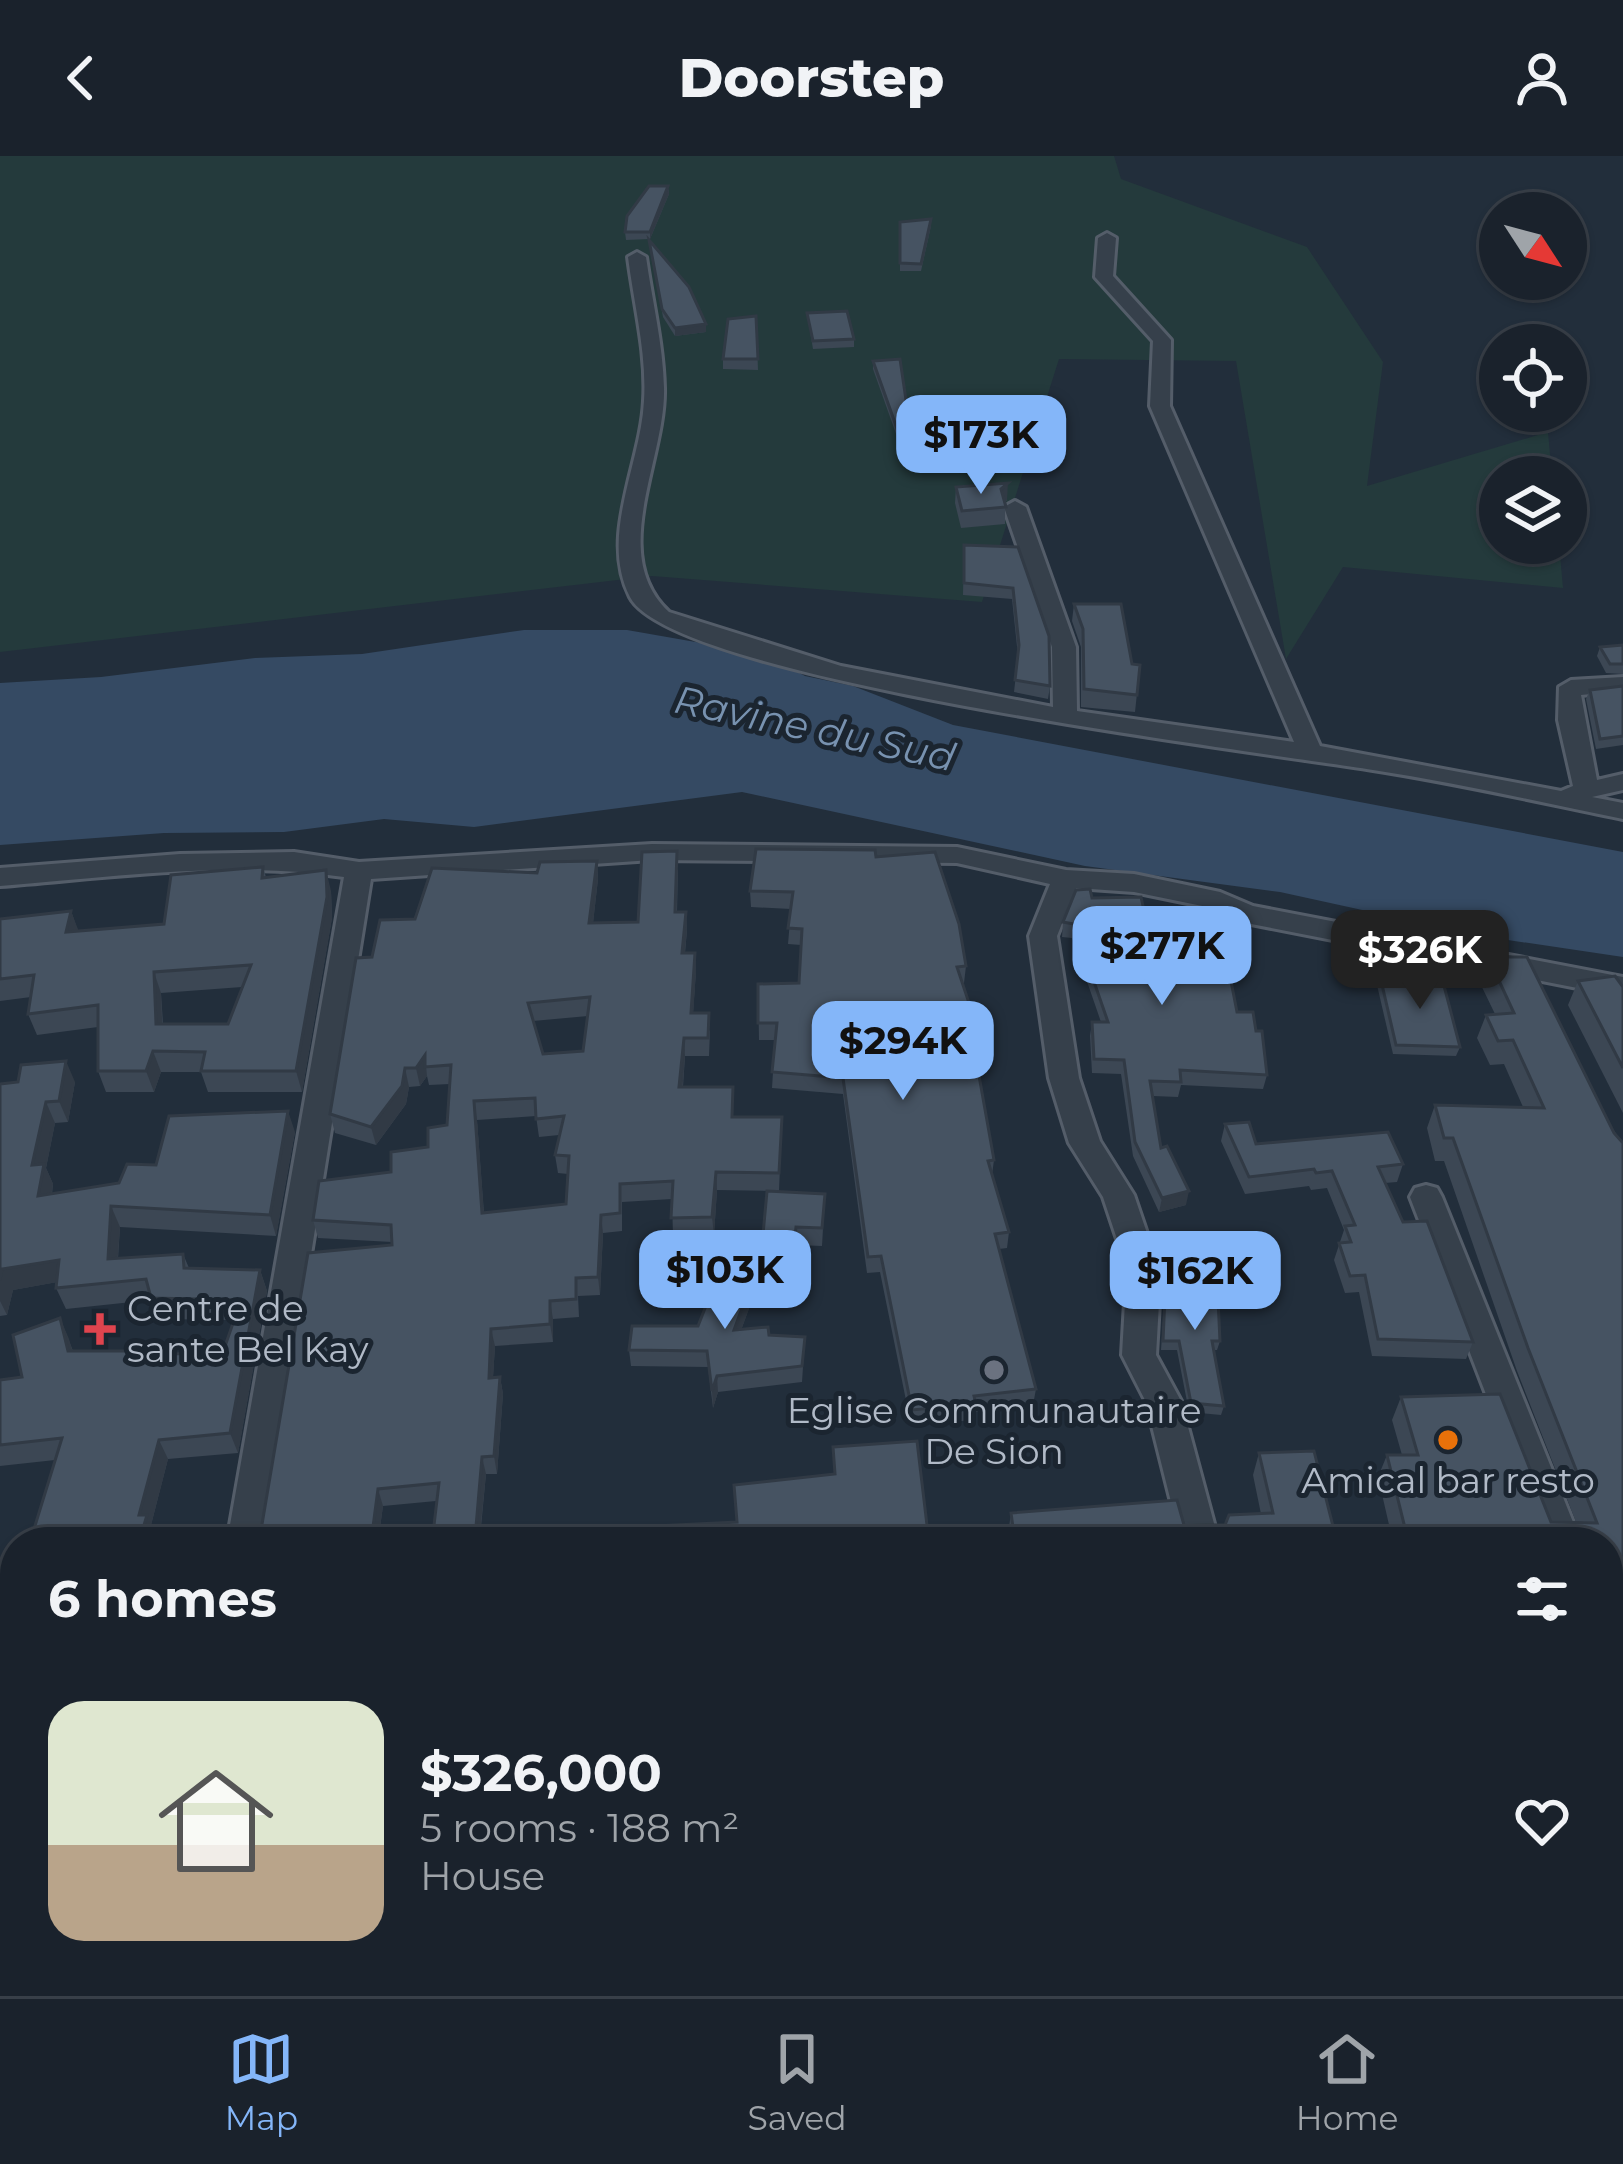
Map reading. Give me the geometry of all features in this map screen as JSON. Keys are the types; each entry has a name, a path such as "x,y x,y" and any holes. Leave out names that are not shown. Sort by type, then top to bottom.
{"street":[{"path":"1107,238 1104,278 1162,340 1160,406 1311,754"},
{"path":"637,257 654,404 629,555 631,581 641,605 687,627 874,685 1574,795 1623,811"},
{"path":"1015,507 1064,647 1065,718"},
{"path":"1574,795 1580,748 1564,702 1566,693 1571,688 1623,684"},
{"path":"1574,795 1623,782"},
{"path":"3,882 180,863 272,862 359,871 675,852 957,855 1066,879 1134,883 1220,901 1246,914 1623,987"},
{"path":"249,1527 359,871"},
{"path":"1066,879 1043,936 1064,1078 1085,1143 1118,1195 1136,1248 1143,1285 1139,1355 1163,1401 1196,1527"},
{"path":"1532,971 1552,1012"},
{"path":"1426,1197 1556,1527"}],"green space":[{"path":"0,156 1114,156 1121,179 1307,247 1383,362 1367,486 1548,432 1550,456 1479,456 1479,564 1561,564 1563,588 1343,567 1286,659 1236,361 1059,359 982,602 652,576 0,652"}],"water":[{"name":"Ravine du Sud","path":"524,630 627,630 764,654 805,676 853,686 953,725 1623,852 1623,957 1481,936 1280,892 1085,866 742,792 474,827 384,819 284,832 164,833 0,845 0,683 101,677 255,658 362,654"}],"building":[{"path":"649,186 668,186 650,232 625,232 627,216"},
{"path":"931,219 921,264 900,263 900,222"},
{"path":"649,240 689,287 706,324 675,328 662,309"},
{"path":"847,311 854,339 813,341 807,313"},
{"path":"756,316 758,359 723,359 728,319"},
{"path":"900,359 911,434 900,437 873,361"},
{"path":"1008,483 1001,489 1006,507 962,511 956,487"},
{"path":"964,545 1018,547 1049,636 1050,686 1015,680 1019,645 1013,588 964,583"},
{"path":"1074,604 1121,604 1132,664 1140,665 1137,695 1084,689 1083,629"},
{"path":"1623,645 1623,664 1610,664 1600,647"},
{"path":"1623,686 1623,736 1600,739 1590,690"},
{"path":"756,849 875,850 876,857 935,852 959,924 966,966 957,967 976,1024 962,1025 978,1070 994,1160 988,1161 1009,1232 995,1234 1036,1389 974,1396 976,1404 912,1410 881,1256 868,1257 843,1078 772,1072 777,1023 758,1023 758,984 799,983 802,929 788,928 793,892 750,891"},
{"path":"677,851 675,912 686,912 682,953 695,953 691,1013 709,1013 708,1038 684,1038 679,1087 733,1087 732,1117 782,1117 779,1173 716,1172 712,1217 671,1218 673,1181 620,1184 620,1213 601,1215 598,1277 576,1278 576,1299 550,1301 550,1324 491,1329 489,1378 500,1377 494,1456 482,1457 476,1527 434,1527 439,1483 378,1489 373,1527 262,1527 308,1253 392,1245 391,1225 313,1220 319,1181 391,1172 391,1152 428,1147 428,1128 447,1125 451,1065 425,1067 425,1055 416,1068 405,1068 402,1086 371,1127 330,1114 356,958 372,957 380,920 415,919 432,868 537,873 540,862 597,861 589,923 638,922 642,852","holes":["590,997 583,1051 543,1054 528,1003","535,1098 536,1119 564,1116 555,1155 569,1156 566,1204 482,1213 474,1101"]},
{"path":"263,867 262,878 326,870 327,897 296,1071 201,1071 205,1052 153,1051 146,1071 98,1071 98,1005 28,1014 34,975 0,979 0,919 71,911 66,932 164,924 171,875","holes":["251,965 228,1024 156,1024 154,972"]},
{"path":"1090,889 1092,898 1141,897 1145,915 1187,913 1189,918 1219,919 1237,1012 1253,1012 1256,1031 1262,1031 1267,1075 1180,1070 1181,1082 1150,1081 1161,1148 1167,1146 1189,1191 1162,1198 1135,1142 1124,1060 1094,1059 1092,1022 1108,1022 1074,924 1063,922 1076,890"},
{"path":"1488,957 1527,957 1623,1143 1623,1527 1405,1527 1387,1455 1418,1455 1401,1397 1500,1394 1551,1522 1597,1523 1453,1138 1444,1138 1435,1105 1544,1108 1513,1040 1498,1041 1486,1015 1514,1013"},
{"path":"1380,976 1442,978 1460,1047 1396,1045"},
{"path":"1615,976 1623,987 1623,1068 1578,981"},
{"path":"66,1061 59,1101 46,1102 32,1165 44,1164 38,1196 119,1183 127,1164 156,1165 169,1116 288,1111 270,1215 111,1206 108,1259 183,1254 184,1268 260,1270 230,1433 159,1440 139,1515 147,1515 143,1527 35,1527 62,1438 0,1445 0,1380 22,1377 13,1335 60,1318 68,1351 223,1352 241,1300 151,1298 146,1279 56,1288 59,1260 2,1269 0,1280 0,1084 18,1082 21,1065"},
{"path":"1249,1122 1256,1144 1388,1132 1403,1164 1378,1167 1403,1222 1427,1221 1473,1342 1378,1339 1365,1275 1350,1276 1339,1243 1351,1242 1345,1226 1355,1225 1332,1171 1249,1177 1225,1124"},
{"path":"767,1191 825,1194 822,1228 796,1227 794,1247 762,1245"},
{"path":"724,1260 757,1267 734,1330 768,1327 769,1335 805,1337 802,1366 717,1376 712,1391 707,1351 629,1350 632,1326 698,1326"},
{"path":"1166,1274 1217,1278 1220,1341 1212,1341 1224,1406 1191,1403 1179,1341 1163,1341"},
{"path":"917,1441 927,1527 635,1527 737,1522 734,1485 835,1474 833,1447"},
{"path":"1314,1451 1333,1527 1013,1527 1011,1513 1177,1500 1184,1525 1225,1525 1229,1515 1273,1513 1259,1453"}],"place":[{"name":"Centre de sante Bel Kay","path":"100,1329"},
{"name":"Eglise Communautaire De Sion","path":"994,1370"},
{"name":"Amical bar resto","path":"1448,1440"}]}
